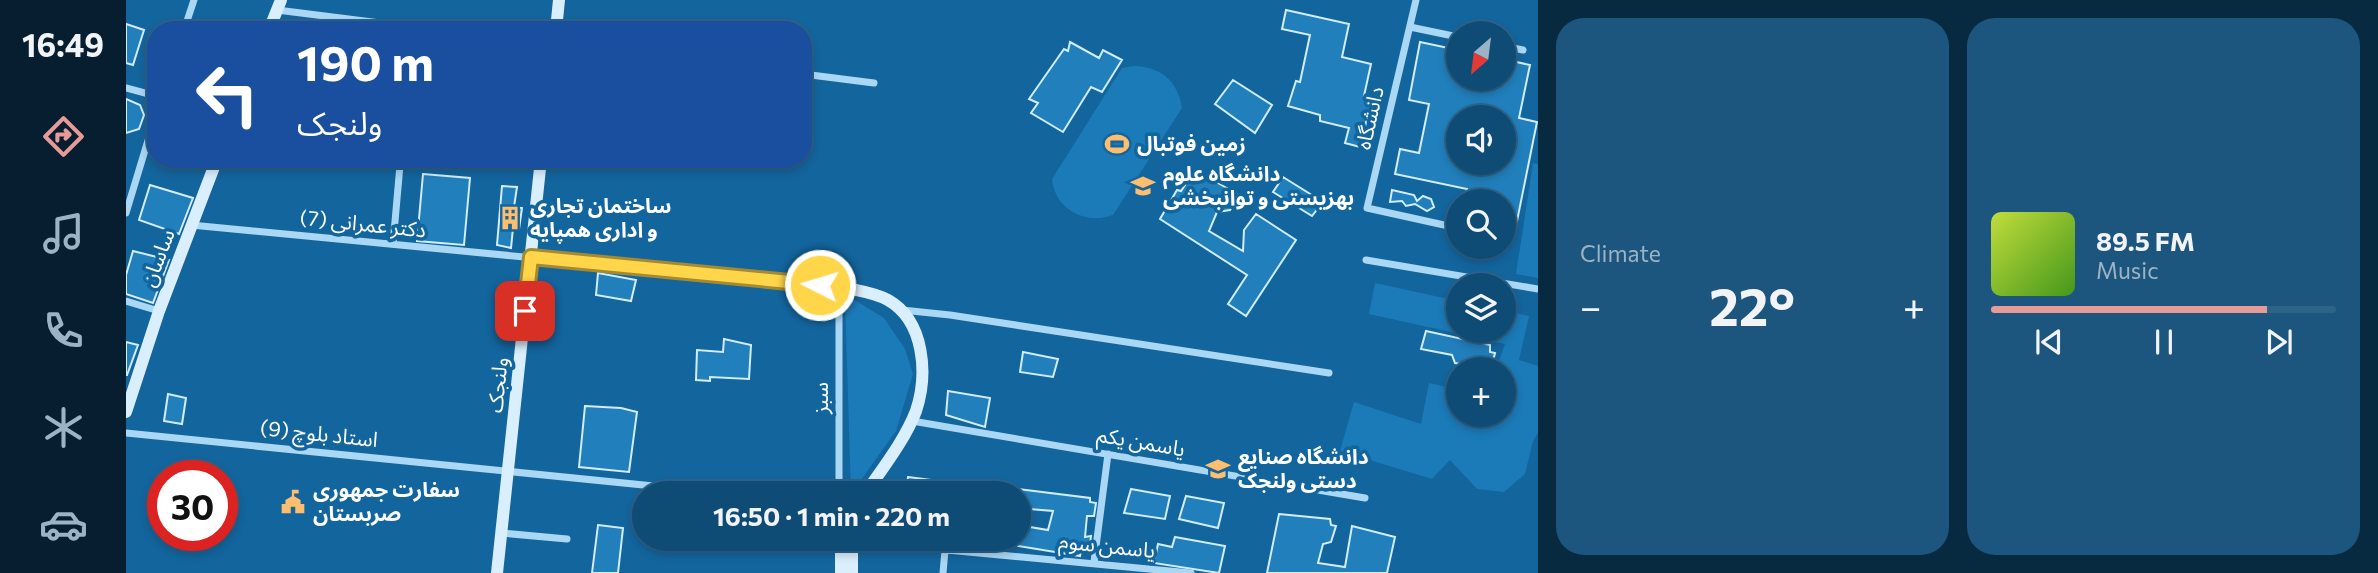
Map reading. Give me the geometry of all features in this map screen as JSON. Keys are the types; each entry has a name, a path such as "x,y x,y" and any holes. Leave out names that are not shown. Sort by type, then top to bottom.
{"street":[{"path":"187,21 194,0"},
{"path":"557,21 559,0"},
{"name":"دانشگاه","path":"1416,0 1367,208 1444,225"},
{"path":"279,5 379,21"},
{"path":"1410,27 1446,34"},
{"path":"1516,49 1523,50"},
{"path":"812,75 874,83"},
{"path":"126,88 147,94"},
{"path":"126,213 147,144"},
{"name":"ساسان","path":"126,412 159,312 213,168"},
{"path":"393,244 400,168"},
{"name":"ولنجک","path":"497,573 540,168"},
{"name":"دکتر عمرانی (7)","path":"191,225 847,288"},
{"path":"1366,260 1538,289"},
{"path":"847,288 877,295 902,310 1329,373"},
{"path":"126,301 159,312"},
{"name":"سبز","path":"839,302 839,481"},
{"path":"873,481 912,421 921,392 922,354 902,310"},
{"name":"یاسمن یکم","path":"912,421 1365,498"},
{"name":"استاد بلوچ (9)","path":"126,433 632,484"},
{"path":"1094,562 1108,454"},
{"path":"501,533 566,539"},
{"path":"841,573 844,551"},
{"path":"848,551 852,573"},
{"path":"943,573 945,551"},
{"name":"یاسمن سوم","path":"957,551 1191,573"}],"shaded area":[{"name":"زمین فوتبال","path":"1134,66 1152,69 1167,77 1177,90 1182,108 1113,215 1103,218 1083,216 1066,207 1059,199 1052,179 1122,68"},
{"path":"1533,163 1538,164 1538,278 1516,274"},
{"path":"1375,283 1446,298 1446,331 1369,314"},
{"path":"853,299 884,318 905,349 913,374 896,431 860,481 851,481 845,300"},
{"path":"1516,313 1529,316 1519,360 1538,366 1538,433 1533,441 1525,474 1504,492 1477,489 1450,460 1432,479 1340,451 1354,402 1421,424 1429,383 1446,387 1446,427 1516,427 1516,357 1500,357 1505,344 1500,343 1516,343"}],"building":[{"path":"1286,10 1349,24 1342,57 1371,64 1364,96 1372,98 1360,147 1345,143 1349,128 1320,121 1320,115 1288,106 1296,81 1300,82 1310,35 1282,29"},
{"path":"126,24 144,30 133,65 126,63"},
{"path":"1070,42 1099,58 1103,50 1122,60 1102,92 1091,87 1063,132 1031,113 1038,103 1029,99 1064,49 1068,51"},
{"path":"1420,42 1446,47 1446,91 1516,91 1516,62 1530,65 1519,118 1537,122 1516,226 1516,189 1467,189 1395,174 1400,149 1419,153 1429,104 1409,100"},
{"path":"1233,80 1272,105 1255,133 1215,104"},
{"path":"126,99 140,105 144,115 139,129 126,133"},
{"path":"1195,170 1239,195 1230,210 1217,212 1209,231 1243,251 1244,230 1256,214 1296,240 1246,316 1228,304 1247,275 1160,219 1177,190 1181,191"},
{"path":"423,174 470,178 464,245 417,241"},
{"path":"1283,177 1323,202 1312,216 1273,192"},
{"path":"150,185 193,198 179,234 139,220"},
{"name":"ساختمان تجاری و اداری همپایه","path":"502,186 517,187 514,207 522,208 519,229 513,228 511,248 497,245"},
{"path":"1392,190 1414,195 1417,201 1423,196 1431,199 1434,207 1427,211 1415,204 1406,206 1402,201 1390,202"},
{"path":"133,251 169,260 153,303 126,294 126,275"},
{"path":"598,273 636,280 631,301 596,295"},
{"path":"1426,331 1446,335 1446,343 1490,345 1490,352 1495,353 1494,357 1453,357 1421,349"},
{"path":"724,339 751,345 749,379 710,377 710,381 696,380 697,350 723,352"},
{"path":"126,342 138,345 127,375 126,375"},
{"path":"1023,352 1058,359 1053,377 1020,372"},
{"path":"948,391 990,398 985,427 946,415"},
{"path":"168,394 186,398 182,424 164,421"},
{"path":"585,406 621,408 637,412 629,472 579,467"},
{"path":"908,477 939,481 908,481"},
{"path":"1131,489 1170,496 1165,519 1124,513"},
{"path":"1031,491 1090,498 1090,502 1096,503 1094,516 1087,516 1085,537 1091,536 1089,552 1081,551 1080,556 1031,548 1031,527 1048,530 1053,511 1031,509"},
{"path":"1186,496 1224,503 1218,528 1179,519"},
{"path":"1279,514 1330,519 1331,525 1336,526 1331,542 1323,544 1318,563 1345,567 1352,526 1395,537 1387,573 1267,573"},
{"path":"598,525 623,528 618,573 592,573"},
{"path":"1175,537 1225,546 1219,573 1154,563 1158,544 1172,547"}],"place":[{"name":"زمین فوتبال","path":"1117,144"},
{"name":"دانشگاه علوم بهزیستی و توانبخشی","path":"1143,186"},
{"name":"ساختمان تجاری و اداری همپایه","path":"510,218"},
{"name":"دانشگاه صنایع دستى ولنجک","path":"1218,469"},
{"name":"سفارت جمهوری صربستان","path":"293,502"}],"route":[{"path":"525,311 531,257 820,285"}]}
